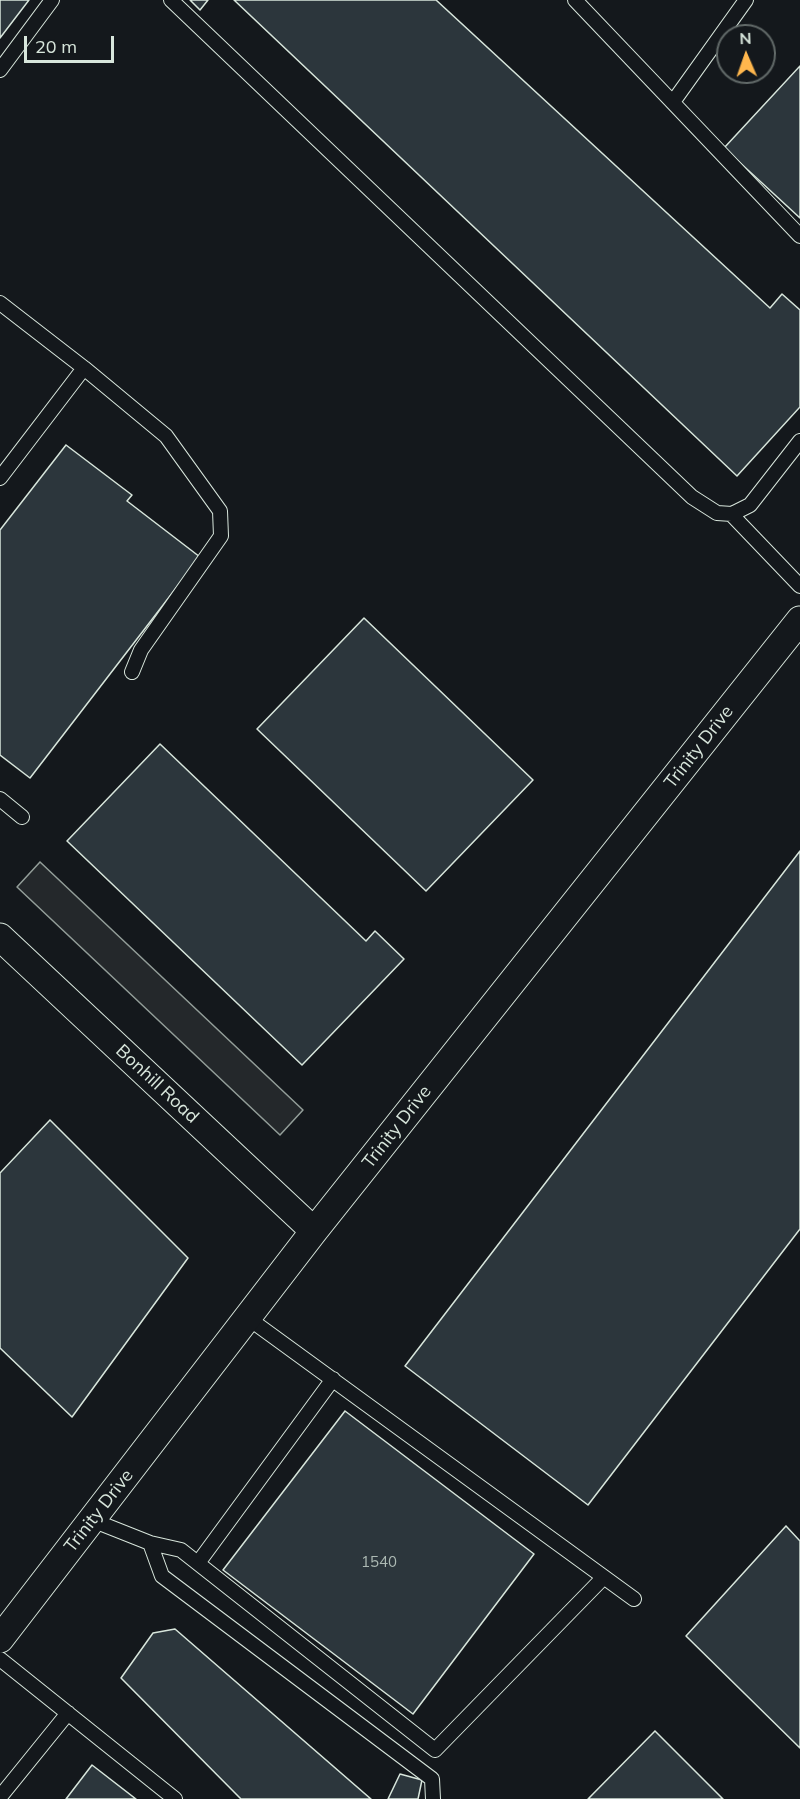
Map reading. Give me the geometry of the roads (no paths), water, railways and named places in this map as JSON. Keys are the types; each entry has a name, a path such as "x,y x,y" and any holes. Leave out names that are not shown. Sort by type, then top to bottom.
{"street":[{"name":"Trinity Drive","path":"0,1639 314,1232 800,620"},
{"name":"Bonhill Road","path":"0,937 314,1232"}],"lane":[{"path":"0,70 52,0"},
{"path":"171,0 692,497 717,513 731,514 750,505 800,441"},
{"path":"575,0 800,236"},
{"path":"673,102 747,0"},
{"path":"0,303 166,436 220,511 221,536 141,650 132,672"},
{"path":"0,478 84,368"},
{"path":"731,514 800,586"},
{"path":"0,798 22,817"},
{"path":"248,1318 634,1599"},
{"path":"198,1563 333,1379"},
{"path":"92,1521 150,1543 181,1550 435,1749 604,1576"},
{"path":"150,1543 162,1576 432,1779 434,1799"},
{"path":"0,1659 175,1799"},
{"path":"0,1797 68,1713"}]}
